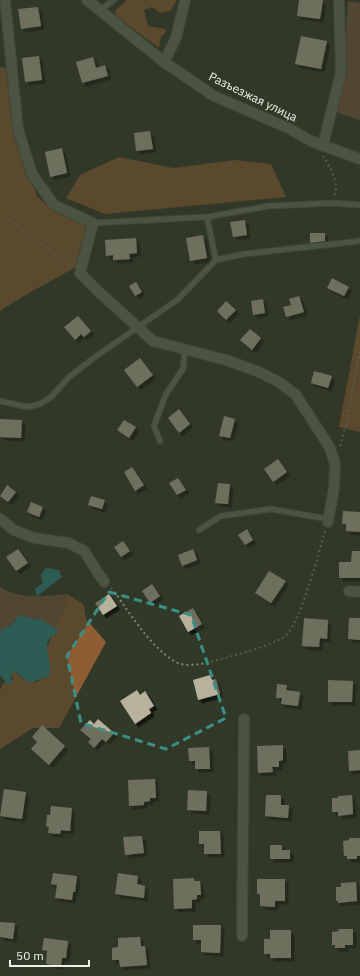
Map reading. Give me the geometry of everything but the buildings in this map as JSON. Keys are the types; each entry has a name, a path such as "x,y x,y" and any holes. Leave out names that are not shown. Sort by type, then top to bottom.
{"street":[{"path":"5,0 18,129 32,174 54,205 93,223 80,272 137,328 153,341 226,360 260,372 296,394 330,448 335,464 334,488 328,521"},
{"name":"Разъезжая улица","path":"87,0 164,62 214,96 288,128 313,142 360,159"},
{"path":"164,62 176,38 185,0"},
{"path":"323,145 341,72 339,0"},
{"path":"0,518 14,530 34,538 69,542 84,551 104,582"},
{"path":"349,591 360,592"},
{"path":"242,936 244,720"}],"lane":[{"path":"99,11 114,0"},
{"path":"93,223 207,217 269,206 333,203 360,205"},
{"path":"207,217 216,260"},
{"path":"0,401 27,407 40,404 51,397 69,377 177,300 216,260 244,254 360,241"},
{"path":"160,441 154,426 166,394 183,369 185,350"},
{"path":"199,530 221,516 271,509 328,521"}],"path":[{"path":"313,142 328,164 337,187 333,203"},
{"path":"0,213 80,272"},
{"path":"335,464 347,420 360,350"},
{"path":"104,582 113,590 143,632 157,648 175,662 187,666 218,660 284,637 290,630 311,578 328,521"}],"highlighted area":[{"path":"109,592 191,615 226,718 166,749 81,723 67,656"}],"shaded area":[{"path":"127,0 177,0 170,11 160,13 152,7 144,10 148,26 165,29 166,32 161,37 159,48 116,16 115,11"},
{"path":"348,1 360,3 360,120 336,112 343,81"},
{"path":"0,67 6,68 15,129 37,196 52,210 88,226 76,267 0,311"},
{"path":"119,157 173,168 235,160 271,164 286,197 105,214 66,198 80,175"},
{"path":"360,315 360,432 339,427"},
{"path":"0,587 16,594 33,596 67,594 61,618 53,628 44,622 35,619 25,617 15,619 12,625 0,631"},
{"path":"67,594 84,605 86,619 106,642 59,728 33,728 0,749 0,690 4,682 6,684 13,680 11,675 15,671 21,677 35,682 41,680 48,655 46,650 52,636 53,628 61,618"}],"water":[{"path":"48,568 59,570 62,577 37,596 35,589 43,583 41,575 45,569"},
{"path":"19,615 39,619 58,629 56,634 50,638 47,647 50,665 49,676 29,683 15,671 11,675 12,684 8,685 0,675 0,631 12,625"}]}
